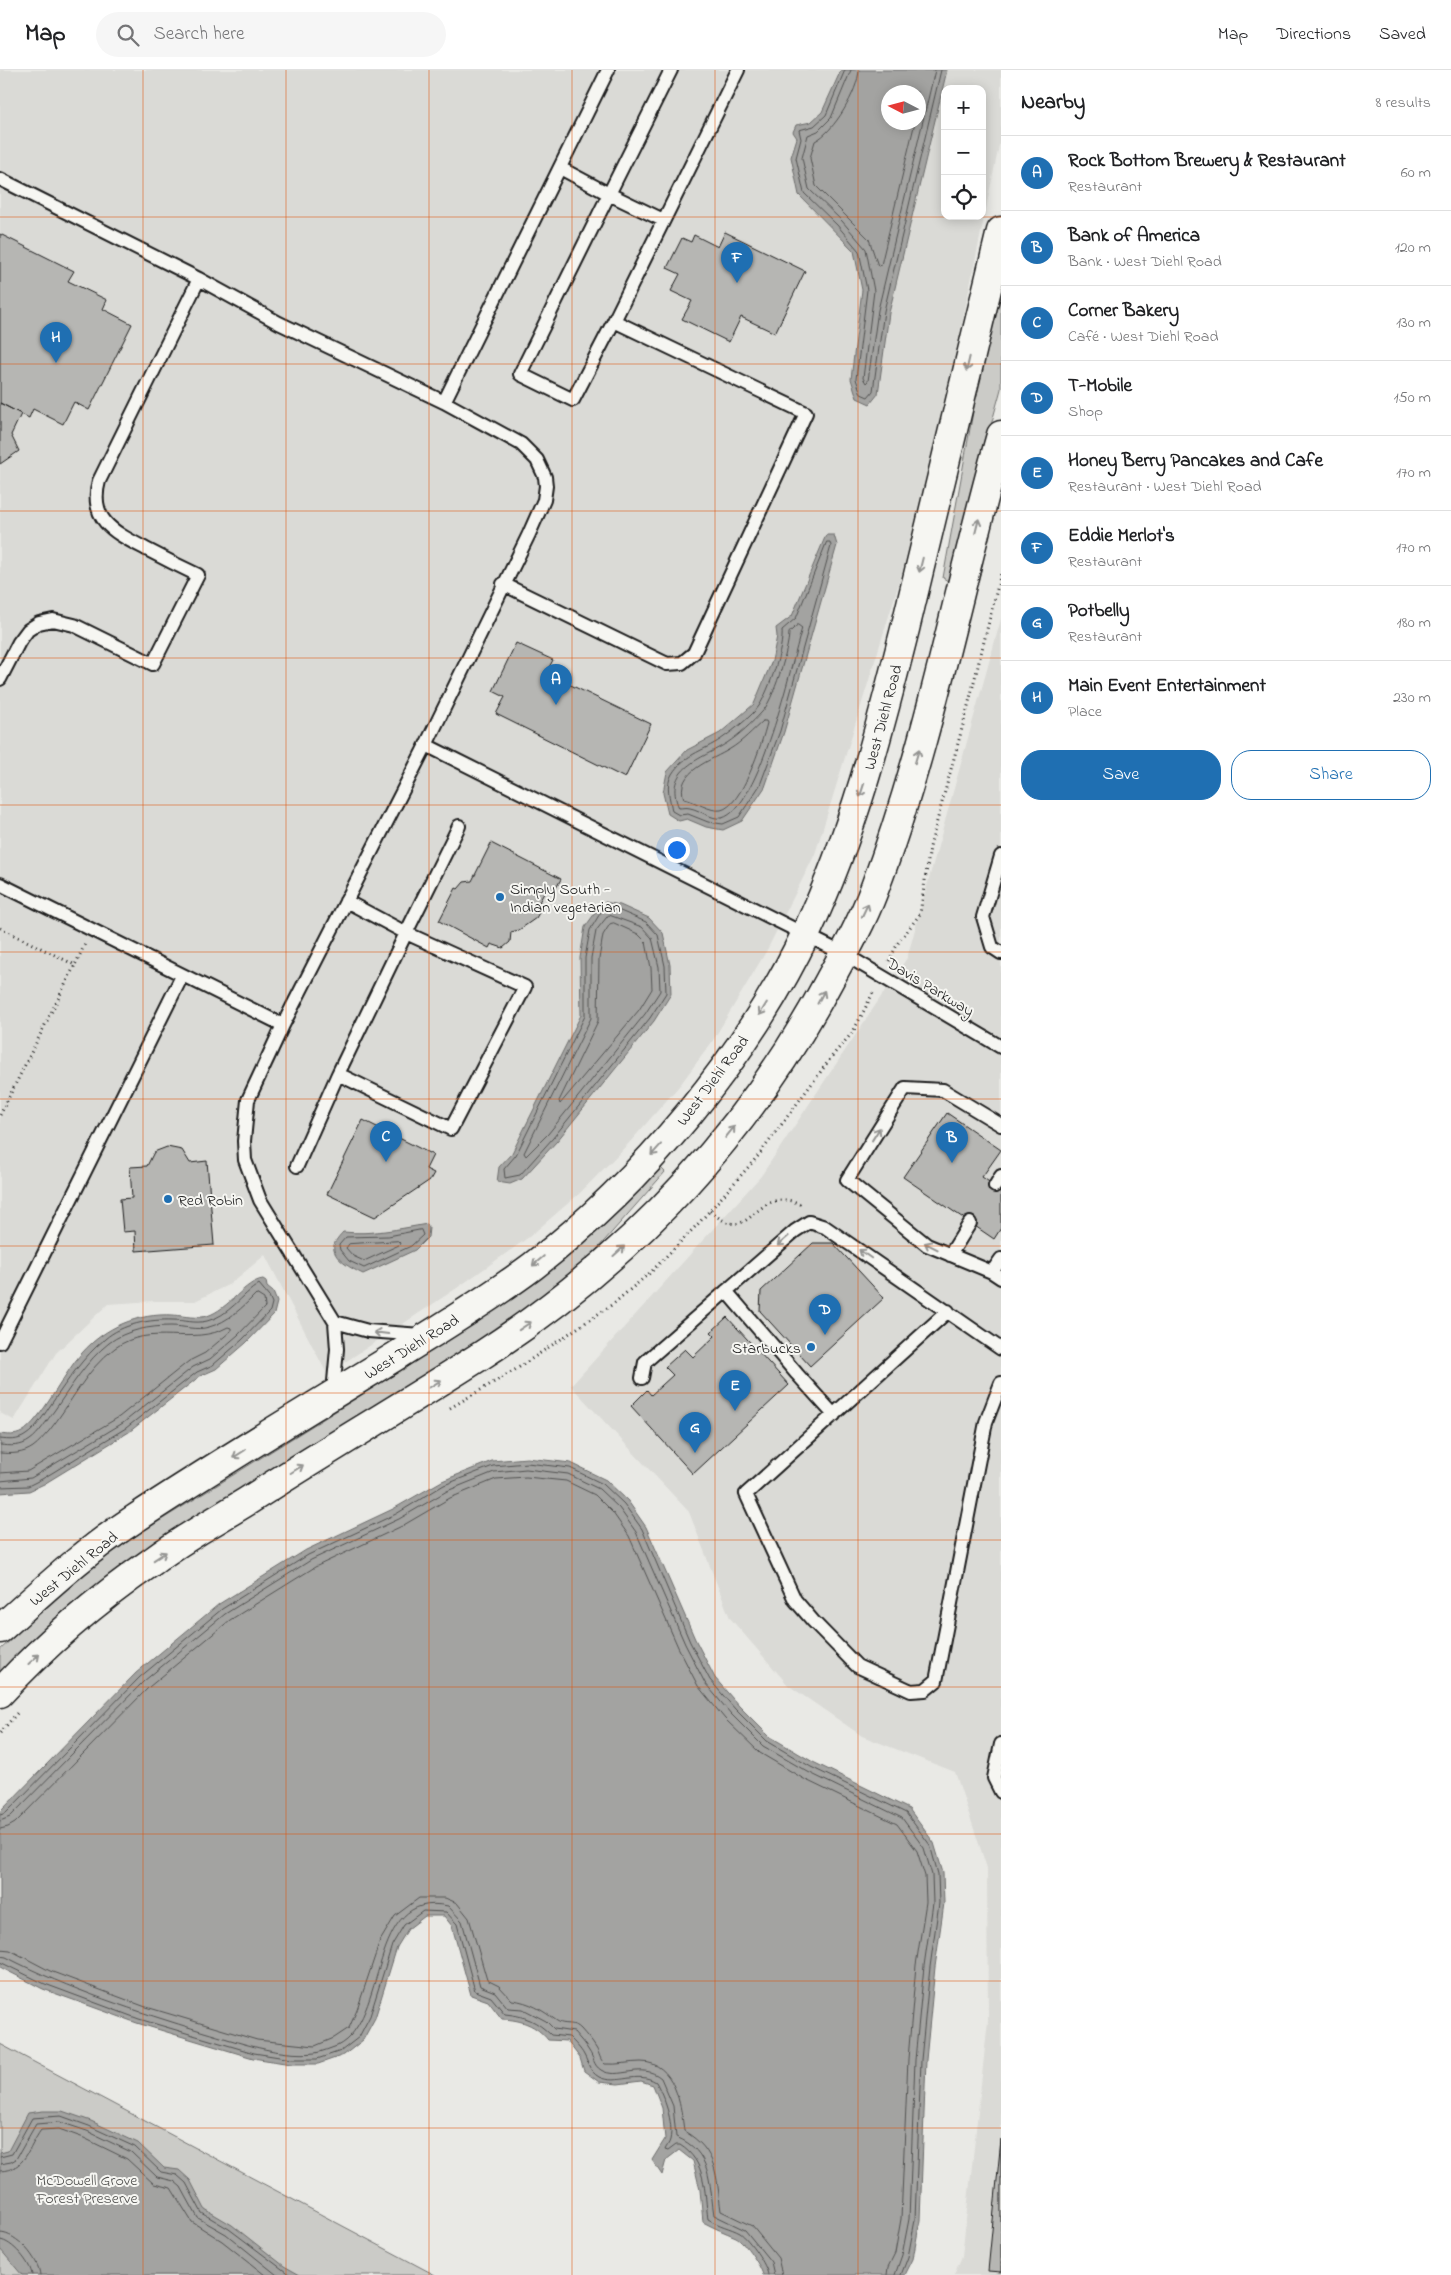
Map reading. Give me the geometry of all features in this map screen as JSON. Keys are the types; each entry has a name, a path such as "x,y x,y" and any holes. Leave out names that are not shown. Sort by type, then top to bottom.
{"street":[{"name":"West Diehl Road","path":"0,1630 69,1568 130,1522 429,1335 532,1266 580,1227 628,1181 688,1114 729,1062 745,1039 805,936 836,864 874,752 999,247"},
{"path":"0,1694 22,1669 97,1602 155,1559 484,1353 583,1283 641,1231 698,1171 752,1105 783,1062 806,1024 844,954 872,894 895,828 928,720 1001,435"}],"lane":[{"path":"444,402 608,70"},
{"path":"671,70 520,374 573,400 738,70"},
{"path":"560,168 608,194 663,220"},
{"path":"0,179 199,279 278,323 444,402 521,444 537,460 545,477 544,500 426,745 283,1025 248,1100 244,1134 245,1160 260,1200 335,1322 337,1368 333,1395"},
{"path":"0,679 19,642 28,630 39,623 53,620 74,625 153,664 198,576 117,533 101,515 96,505 96,492 99,481 199,279"},
{"path":"503,584 667,664 682,663 694,653 806,413 614,321"},
{"name":"Davis Parkway","path":"426,745 844,954 1001,1047"},
{"path":"297,1166 338,1074 459,826"},
{"path":"1001,856 983,916 992,947 1001,953"},
{"path":"0,884 283,1025"},
{"path":"338,1074 451,1129 525,987 406,933 346,901"},
{"path":"0,1342 182,976"},
{"path":"1001,1125 943,1090 905,1088 847,1180 927,1245 997,1275 1001,1259"},
{"path":"642,1378 645,1362 795,1231 809,1222 826,1227 1001,1349"},
{"path":"950,1255 970,1223"},
{"path":"726,1291 834,1415"},
{"path":"948,1311 746,1494 795,1600 857,1666 911,1691 925,1690 936,1681 986,1422 1001,1383"},
{"path":"335,1322 375,1332 429,1335"},
{"path":"1001,1744 994,1778 1001,1792"}],"path":[{"path":"898,943 920,914 930,846 967,710 1001,573"},
{"path":"0,928 75,965"},
{"path":"0,1114 92,930"},
{"path":"710,1211 719,1219 730,1224 738,1224 748,1221 767,1202 775,1200 787,1200 800,1204 804,1209"}],"shaded area":[{"path":"0,70 1001,70 1001,136 986,208 986,85 941,85 941,220 984,220 921,511 815,854 767,950 712,1042 680,1085 630,1142 580,1193 529,1237 457,1288 327,1374 265,1255 230,1284 195,1301 108,1304 56,1353 14,1420 0,1413"},
{"path":"1001,619 1001,2275 954,2275 962,2256 988,2021 987,1868 955,1772 862,1736 788,1685 730,1618 689,1512 571,1386 761,1176 907,958"}],"green space":[{"path":"1001,292 1001,389 948,581 943,578 977,390"},
{"path":"660,1167 665,1172 575,1274 546,1298 0,1677 0,1650 76,1579 137,1535 400,1371 535,1282 608,1220"},
{"name":"McDowell Grove Forest Preserve","path":"0,2044 435,2275 0,2275"}],"water":[{"path":"841,70 947,70 943,85 941,85 941,95 889,313 878,394 870,404 857,398 851,379 862,290 854,251 799,195 791,157 797,138 793,132 796,125 811,122 822,112"},
{"path":"826,535 834,535 837,545 784,732 765,787 742,821 723,830 706,827 687,819 679,821 668,814 663,793 667,772 687,750 720,733 754,704 772,661 777,636 776,628 792,616"},
{"path":"605,902 620,905 649,918 663,933 670,965 671,994 654,1021 557,1141 522,1179 510,1184 497,1182 499,1167 512,1153 581,1015 580,958 585,927"},
{"path":"427,1224 429,1228 428,1237 415,1250 363,1274 339,1259 334,1250 335,1242 343,1232 396,1230"},
{"path":"263,1279 266,1281 267,1287 273,1292 277,1302 274,1314 246,1343 216,1369 200,1376 129,1432 44,1484 29,1491 0,1493 0,1434 17,1434 29,1426 45,1407 75,1361 91,1344 112,1329 147,1316 207,1316 222,1308 256,1281"},
{"path":"527,1458 571,1463 606,1480 628,1501 646,1527 695,1639 715,1678 739,1706 769,1736 813,1762 909,1809 934,1843 943,1873 944,1903 935,1967 926,2060 920,2220 913,2259 905,2275 763,2275 752,2254 739,2239 703,2222 700,2190 693,2161 679,2150 666,2160 662,2175 652,2160 665,2139 662,2108 653,2085 641,2081 618,2084 599,2082 584,2071 580,2058 567,2041 548,2040 528,2024 502,2019 488,2001 471,1995 452,1926 444,1916 425,1916 408,1929 397,1947 375,2018 363,2040 344,2055 318,2064 291,2064 253,2058 137,2023 43,1989 0,1967 0,1812 136,1673 219,1604 306,1550 393,1509 442,1481 492,1461"},
{"name":"McDowell Grove Forest Preserve","path":"62,2111 91,2121 138,2143 164,2168 179,2170 190,2180 205,2209 232,2225 284,2266 300,2275 22,2275 0,2249 0,2153 8,2151 28,2113"}],"building":[{"path":"725,232 805,271 775,333 741,317 729,342 682,319 692,301 671,291 680,274 667,268 682,238 691,242 694,235 718,247"},
{"path":"0,234 74,271 68,281 107,300 103,309 132,324 89,410 74,402 63,424 33,409 29,418 0,403"},
{"path":"0,403 21,414 11,435 19,451 0,464"},
{"path":"516,643 553,660 546,673 651,724 625,778 496,714 505,697 493,691"},
{"path":"491,843 561,879 554,892 547,888 539,902 544,904 536,918 519,930 511,932 510,942 503,948 491,944 489,948 439,921 456,888 458,889 464,882 472,881"},
{"path":"947,1113 1001,1150 982,1177 1001,1190 1001,1228 994,1239 903,1177"},
{"path":"363,1120 433,1155 426,1169 434,1173 430,1180 375,1217 327,1194"},
{"name":"Red Robin","path":"167,1147 182,1150 190,1163 207,1161 214,1245 136,1251 135,1231 123,1232 120,1199 132,1198 130,1167 147,1166 154,1152"},
{"path":"813,1243 833,1243 884,1298 810,1366 760,1311 761,1291"},
{"path":"727,1317 789,1385 693,1474 631,1406 647,1390 651,1395 673,1375 665,1367 685,1349 693,1357 715,1336 711,1332"},
{"path":"1001,2139 1001,2272 988,2271"}],"place":[{"name":"Eddie Merlot's","path":"737,283"},
{"name":"Main Event Entertainment","path":"56,363"},
{"name":"Rock Bottom Brewery & Restaurant","path":"556,705"},
{"name":"Simply South - Indian vegetarian","path":"500,897"},
{"name":"Corner Bakery","path":"386,1162"},
{"name":"Bank of America","path":"952,1163"},
{"name":"Red Robin","path":"168,1199"},
{"name":"T-Mobile","path":"825,1335"},
{"name":"Starbucks","path":"811,1347"},
{"name":"Honey Berry Pancakes and Cafe","path":"735,1411"},
{"name":"Potbelly","path":"695,1453"}]}
